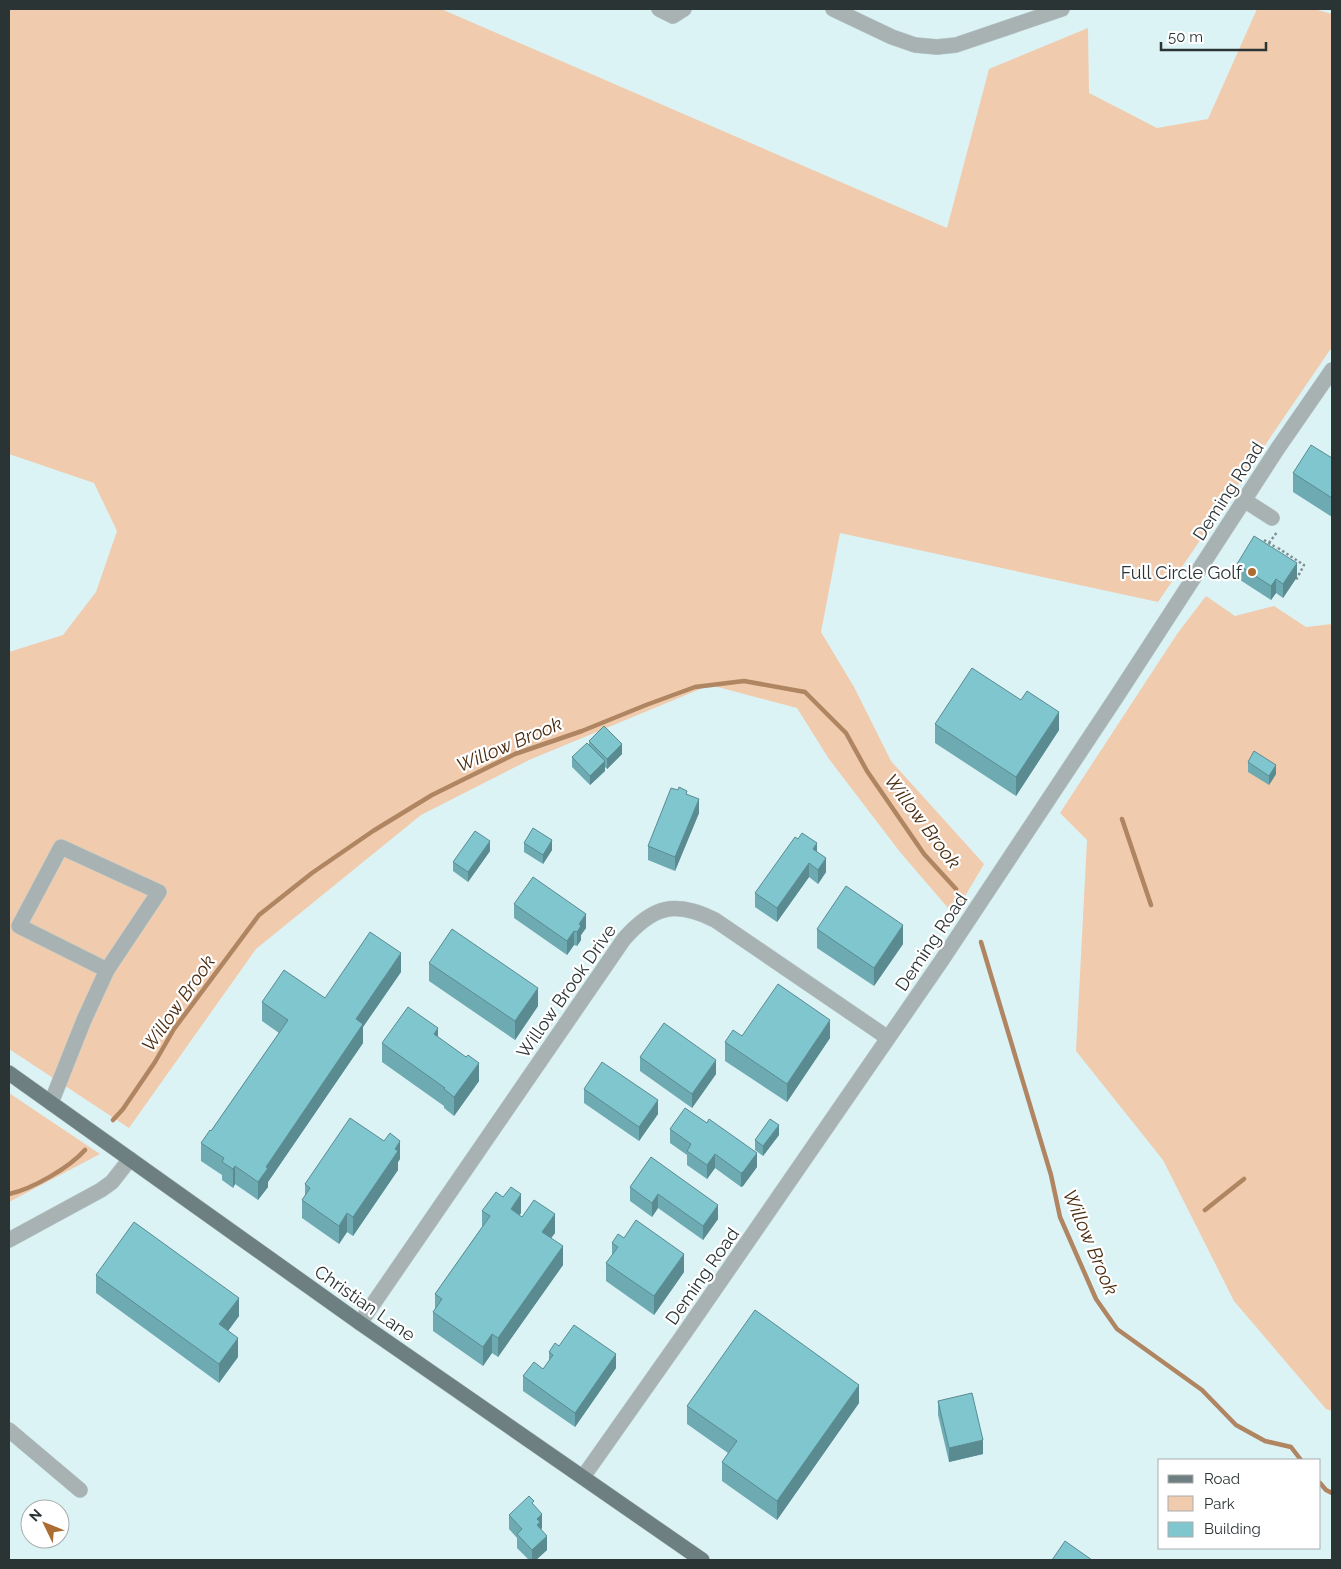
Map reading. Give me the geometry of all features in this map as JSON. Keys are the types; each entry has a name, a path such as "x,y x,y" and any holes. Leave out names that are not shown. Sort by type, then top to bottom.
{"main road":[{"name":"Christian Lane","path":"9,1073 360,1323 702,1560"}],"street":[{"path":"659,9 673,16 684,9"},
{"path":"833,9 892,37 915,45 936,47 956,46 1062,9"},
{"name":"Deming Road","path":"583,1477 888,1038 1332,370"},
{"path":"1244,500 1275,524"},
{"path":"51,1103 84,1020 107,970 159,892 61,847 19,926 107,970"},
{"name":"Willow Brook Drive","path":"360,1323 624,939 650,915 667,908 685,908 700,912 715,920 888,1038"},
{"path":"9,1240 101,1190 112,1182 130,1159"},
{"path":"9,1430 80,1490"}],"path":[{"path":"1269,543 1275,524"},
{"path":"1264,540 1304,565 1295,579"},
{"path":"1274,554 1278,548"}],"green space":[{"path":"9,9 441,9 947,228 989,69 1088,28 1089,93 1157,128 1208,119 1257,9 1314,9 1332,14 1332,347 1158,602 840,533 821,632 854,687 891,761 984,864 954,915 900,852 829,759 797,708 710,685 529,760 421,815 256,949 129,1128 9,1049 9,652 63,635 96,592 117,531 94,483 9,454"},
{"path":"1206,596 1235,616 1274,606 1306,627 1332,624 1332,1411 1326,1409 1234,1301 1163,1160 1076,1051 1087,840 1060,813 1177,634"},
{"path":"9,1093 100,1154 9,1202"}],"building":[{"path":"1311,445 1332,458 1332,498 1293,473"},
{"path":"1254,536 1297,563 1283,584 1276,579 1271,586 1237,564"},
{"path":"972,668 1021,700 1027,691 1059,712 1016,777 935,724"},
{"path":"604,726 622,744 607,759 589,741"},
{"path":"587,743 605,761 590,776 572,757"},
{"path":"1254,751 1276,765 1269,776 1248,762"},
{"path":"679,787 687,791 686,794 699,799 675,857 648,846 671,788 678,790"},
{"path":"533,828 552,840 543,855 524,843"},
{"path":"475,831 490,841 468,872 453,862"},
{"path":"802,833 817,843 813,849 826,858 818,870 809,863 777,908 755,893 795,837 798,839"},
{"path":"533,877 586,914 579,924 581,926 577,932 574,931 567,941 514,904"},
{"path":"846,886 903,925 874,968 817,929"},
{"path":"452,929 538,988 515,1021 429,963"},
{"path":"370,932 401,953 356,1019 363,1024 266,1167 268,1168 258,1182 235,1166 233,1169 222,1162 224,1158 201,1143 288,1020 262,1002 284,970 325,998"},
{"path":"778,984 830,1020 787,1084 725,1042 733,1030 742,1036"},
{"path":"408,1007 438,1028 434,1034 466,1057 468,1055 479,1063 454,1097 445,1088 382,1043"},
{"path":"664,1023 716,1060 692,1094 640,1057"},
{"path":"602,1062 658,1100 639,1127 584,1089"},
{"path":"685,1108 707,1123 709,1119 757,1153 743,1172 741,1173 715,1154 707,1165 687,1151 691,1144 670,1129"},
{"path":"350,1118 384,1141 390,1133 400,1141 395,1149 398,1151 353,1217 347,1213 339,1226 302,1200 310,1188 305,1184"},
{"path":"770,1119 779,1125 763,1146 755,1140"},
{"path":"651,1157 718,1205 703,1226 658,1194 652,1203 630,1187"},
{"path":"511,1187 521,1194 511,1209 522,1217 534,1200 555,1214 542,1232 563,1246 498,1338 492,1334 483,1347 433,1312 442,1299 435,1294 490,1216 482,1211 496,1192 503,1197"},
{"path":"636,1220 684,1254 654,1296 606,1263 618,1247 612,1243 618,1234 624,1238"},
{"path":"134,1222 239,1298 219,1324 238,1338 219,1364 96,1275"},
{"path":"755,1310 859,1385 777,1501 722,1462 737,1441 687,1406"},
{"path":"574,1325 616,1354 575,1413 523,1376 534,1362 543,1369 553,1355 549,1352 555,1343 559,1346"},
{"path":"972,1393 983,1440 949,1448 938,1401"},
{"path":"529,1496 534,1501 532,1503 542,1514 537,1519 540,1522 537,1525 547,1536 532,1550 517,1534 522,1529 509,1515"},
{"path":"1065,1541 1092,1560 1052,1560"}],"waterway":[{"name":"Willow Brook","path":"113,1120 123,1109 155,1062 174,1029 259,915 312,873 373,831 432,795 515,754 582,731 695,687 744,681 805,692 846,733 867,771 924,854 956,889"},
{"path":"1122,819 1151,905"},
{"name":"Willow Brook","path":"981,942 1051,1175 1060,1217 1096,1299 1117,1329 1202,1390 1236,1425 1265,1441 1291,1447 1300,1459"},
{"name":"Willow Brook","path":"9,1194 28,1188 50,1177 70,1164 85,1150"},
{"path":"1205,1210 1244,1179"},
{"name":"Willow Brook","path":"1321,1484 1332,1493"}],"place":[{"name":"Full Circle Golf","path":"1252,572"}]}
